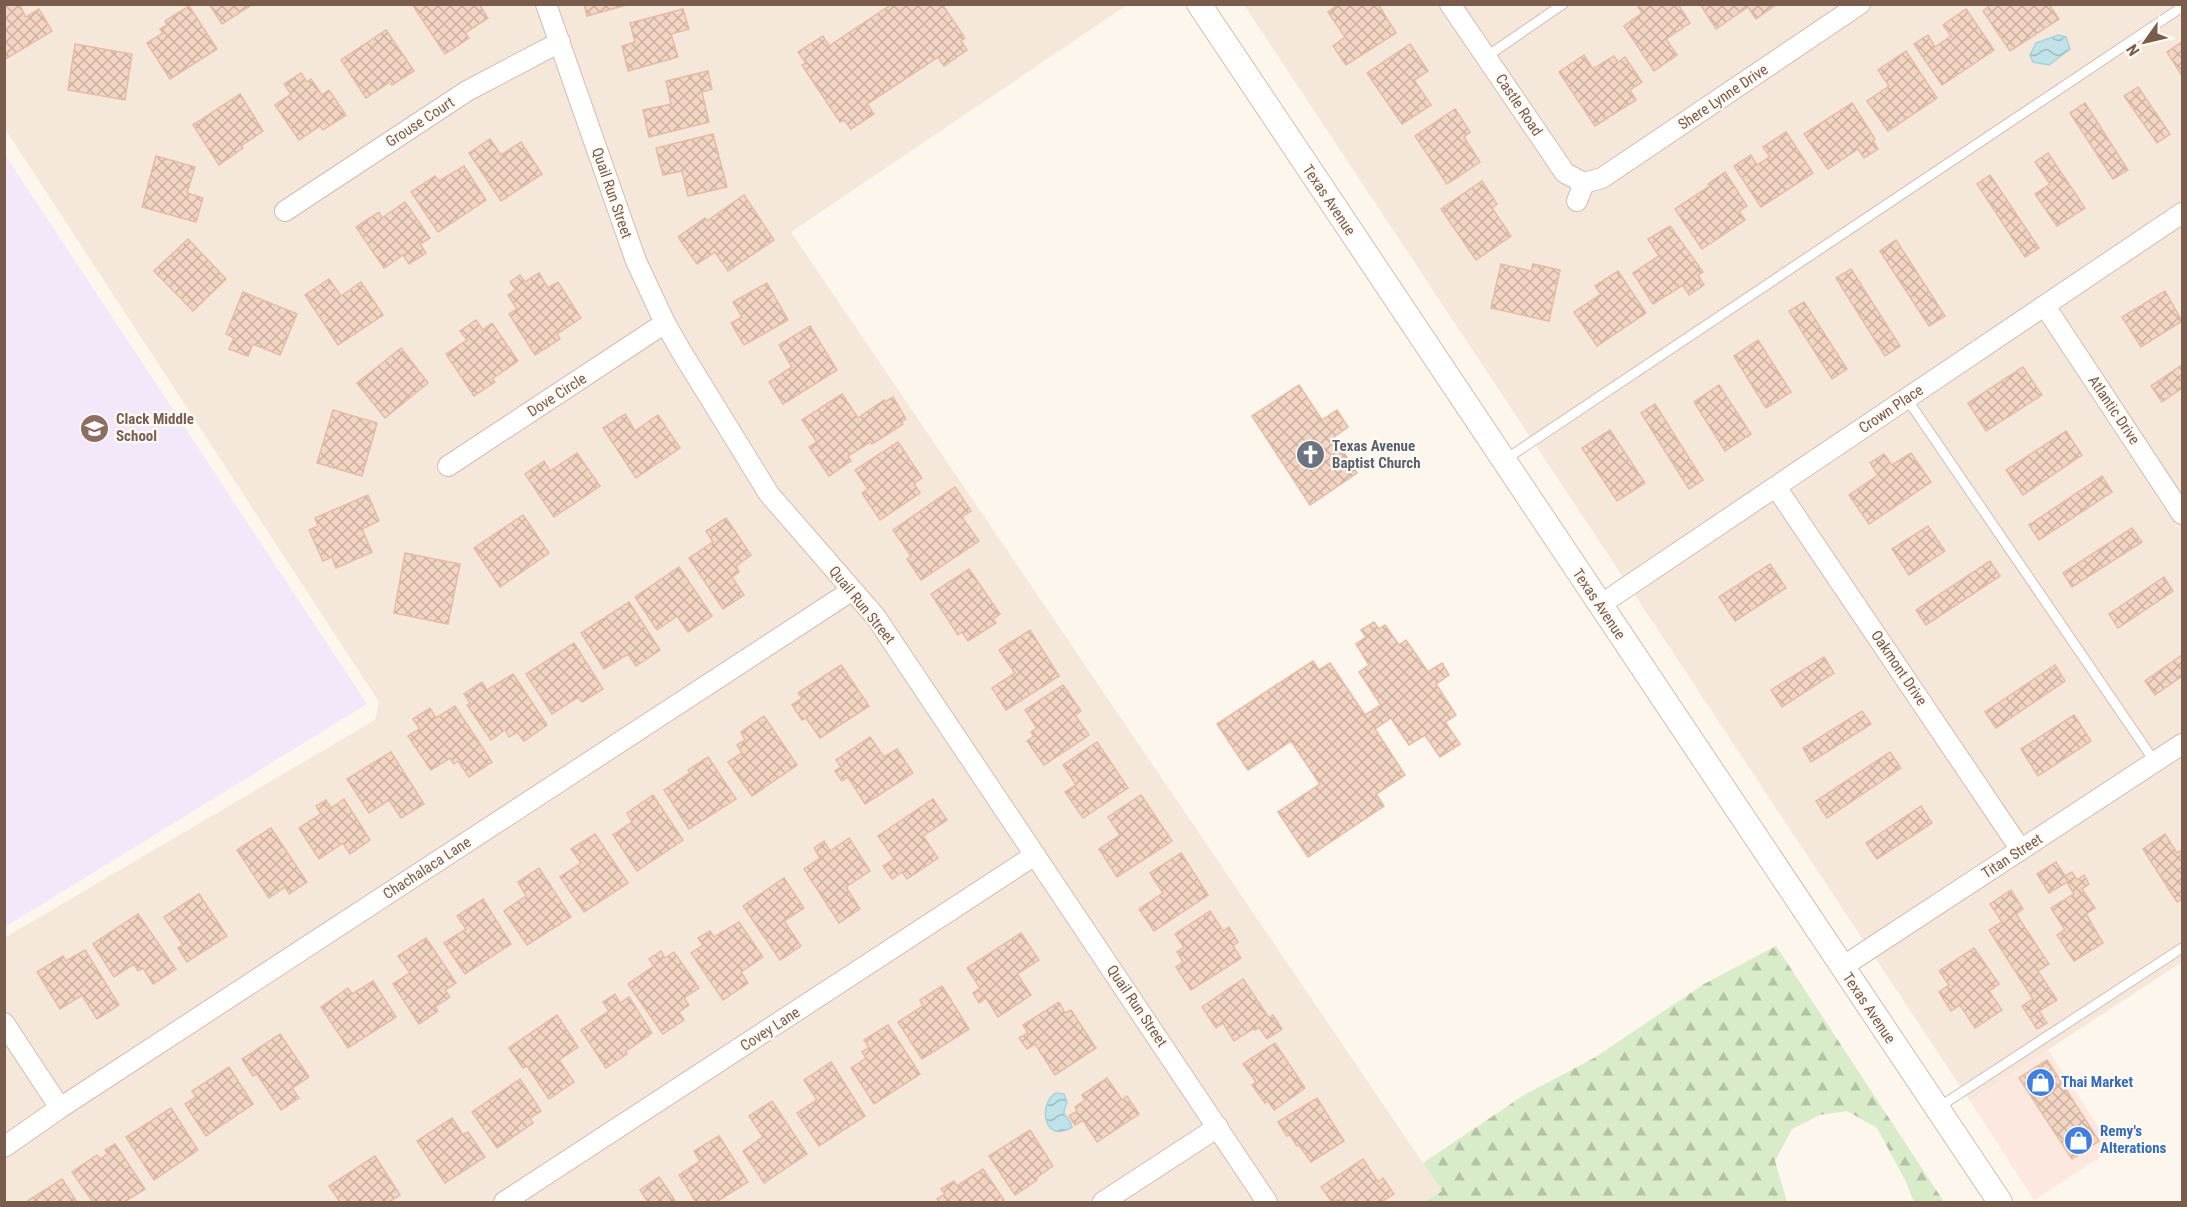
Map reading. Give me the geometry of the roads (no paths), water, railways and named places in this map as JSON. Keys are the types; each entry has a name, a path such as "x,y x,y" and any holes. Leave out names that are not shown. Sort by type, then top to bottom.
{"street":[{"name":"Quail Run Street","path":"546,4 636,261 665,323 769,494 810,539 851,591 875,615 1267,1203"},
{"name":"Texas Avenue","path":"1198,4 2000,1203"},
{"name":"Castle Road","path":"1450,4 1580,192"},
{"name":"Shere Lynne Drive","path":"1580,192 1860,4"},
{"name":"Grouse Court","path":"285,211 467,91 560,42"},
{"name":"Crown Place","path":"1600,605 2182,213"},
{"name":"Atlantic Drive","path":"2045,306 2182,514"},
{"name":"Dove Circle","path":"448,466 665,323"},
{"name":"Oakmont Drive","path":"1776,487 2021,850"},
{"name":"Chachalaca Lane","path":"4,1147 60,1108 851,591"},
{"name":"Titan Street","path":"1842,967 2182,744"},
{"name":"Covey Lane","path":"504,1203 1035,855"},
{"path":"4,1023 60,1108"},
{"path":"1103,1203 1218,1127"}],"lane":[{"path":"1486,57 1563,4"},
{"path":"1504,461 2182,7"},
{"path":"1907,399 2155,762"},
{"path":"1937,1108 2182,948"}],"water":[{"path":"2058,35 2066,37 2070,49 2049,65 2033,62 2030,55 2036,43"},
{"path":"1056,1093 1064,1094 1067,1102 1064,1115 1072,1127 1062,1131 1055,1131 1046,1121 1047,1105"}],"place":[{"name":"Clack Middle School","path":"95,428"},
{"name":"Texas Avenue Baptist Church","path":"1311,455"},
{"name":"Thai Market","path":"2040,1082"},
{"name":"Remy's Alterations","path":"2079,1140"}]}
